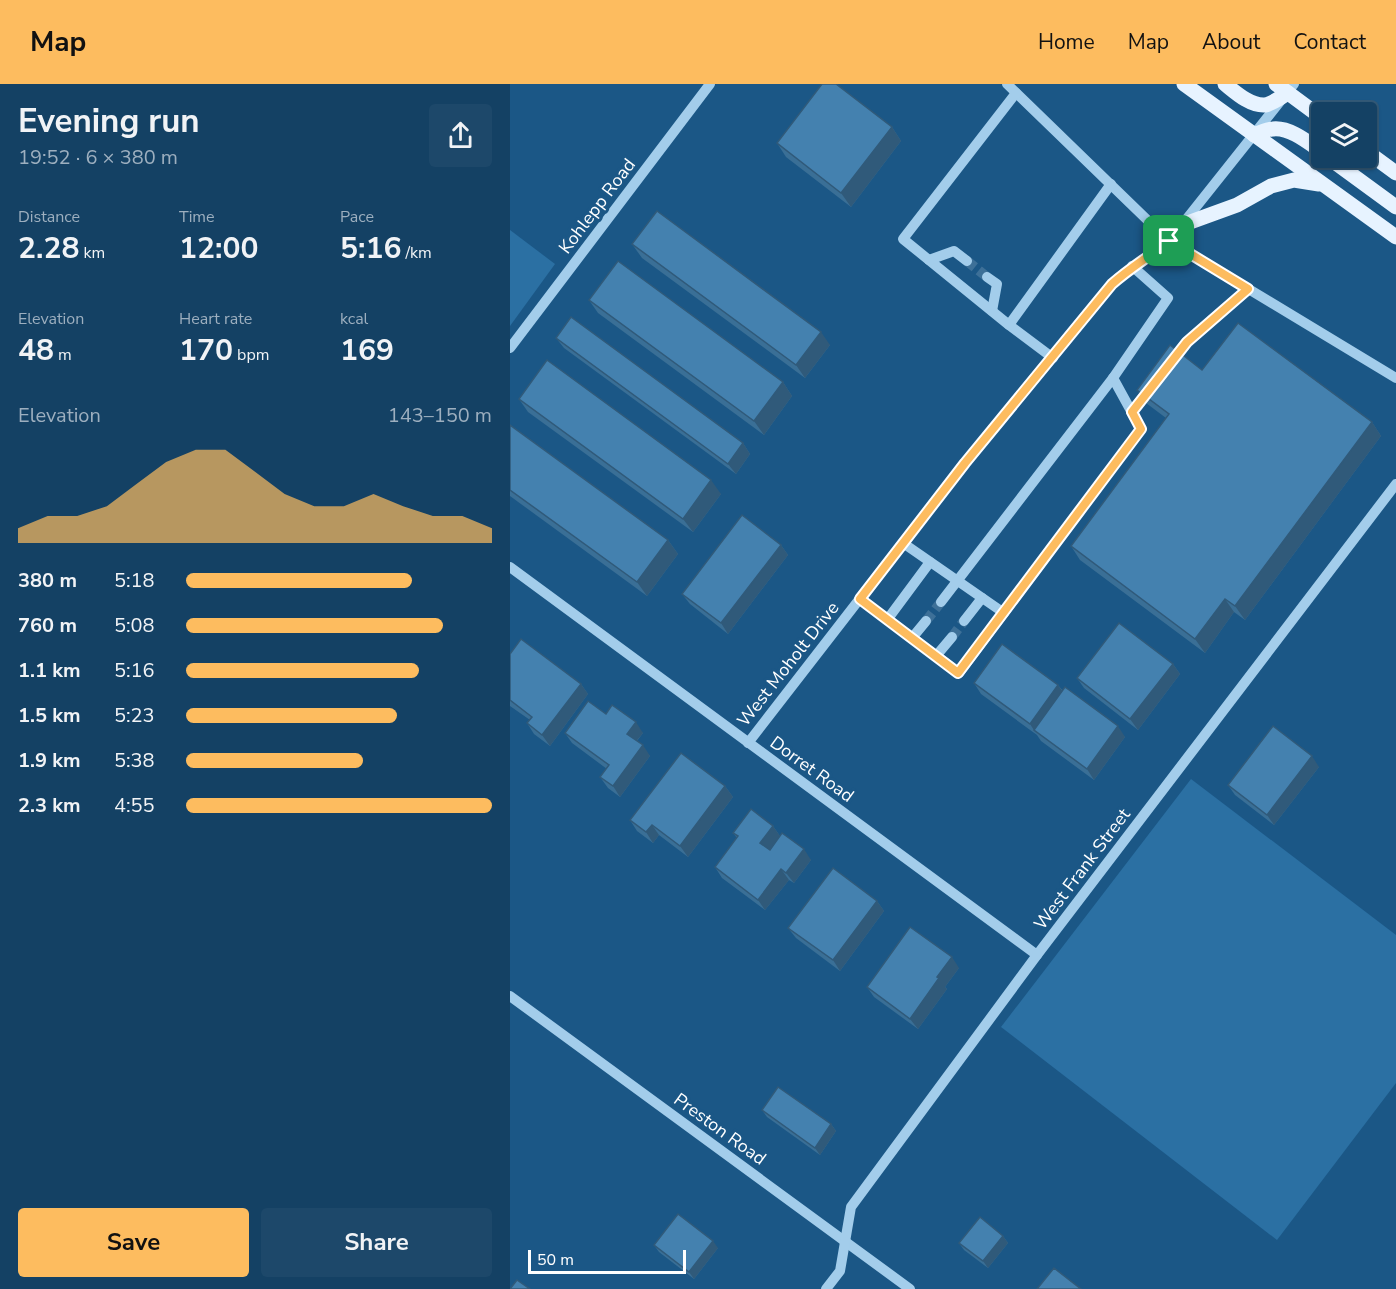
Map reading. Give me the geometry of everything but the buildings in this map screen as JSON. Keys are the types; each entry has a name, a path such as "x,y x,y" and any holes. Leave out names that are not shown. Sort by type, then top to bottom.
{"main road":[{"path":"1184,84 1396,237"},
{"path":"1225,84 1244,98 1257,104 1267,105 1286,87 1311,109"},
{"path":"1254,135 1275,128 1302,138 1311,144"},
{"path":"1377,159 1396,173"},
{"path":"1343,168 1396,207"},
{"path":"1182,225 1237,205 1270,186 1294,180 1322,184"}],"street":[{"name":"Kohlepp Road","path":"510,348 710,84"},
{"path":"1007,84 1169,241 1396,378"},
{"name":"West Moholt Drive","path":"748,743 965,463 1112,284 1132,266 1149,257 1169,241 1254,135 1286,87"},
{"path":"1016,93 903,239 1053,358"},
{"path":"1009,325 1111,184"},
{"path":"929,260 954,251 967,261"},
{"path":"940,602 1113,378 1168,298 1132,266"},
{"path":"987,277 997,284 992,311"},
{"path":"1132,412 1187,342 1248,289"},
{"path":"860,599 958,673 1141,429 1113,378"},
{"name":"West Frank Street","path":"826,1289 840,1271 851,1207 1037,955 1396,484"},
{"path":"903,543 1004,612"},
{"path":"887,620 930,562"},
{"name":"Dorret Road","path":"510,567 1037,955"},
{"path":"964,621 982,598"},
{"path":"912,638 926,621"},
{"path":"936,656 952,637"},
{"name":"Preston Road","path":"510,996 910,1289"}],"shaded area":[{"path":"510,230 555,264 510,326"},
{"path":"1191,779 1396,935 1396,1083 1277,1240 1001,1027"}],"tunnel":[{"path":"967,261 987,277"},
{"path":"926,621 941,602"},
{"path":"952,637 964,621"}],"route":[{"path":"1169,241 1248,289 1187,342 1132,412 1141,429 958,673 860,599 965,463 1112,284 1132,266 1149,257 1169,241"}]}
